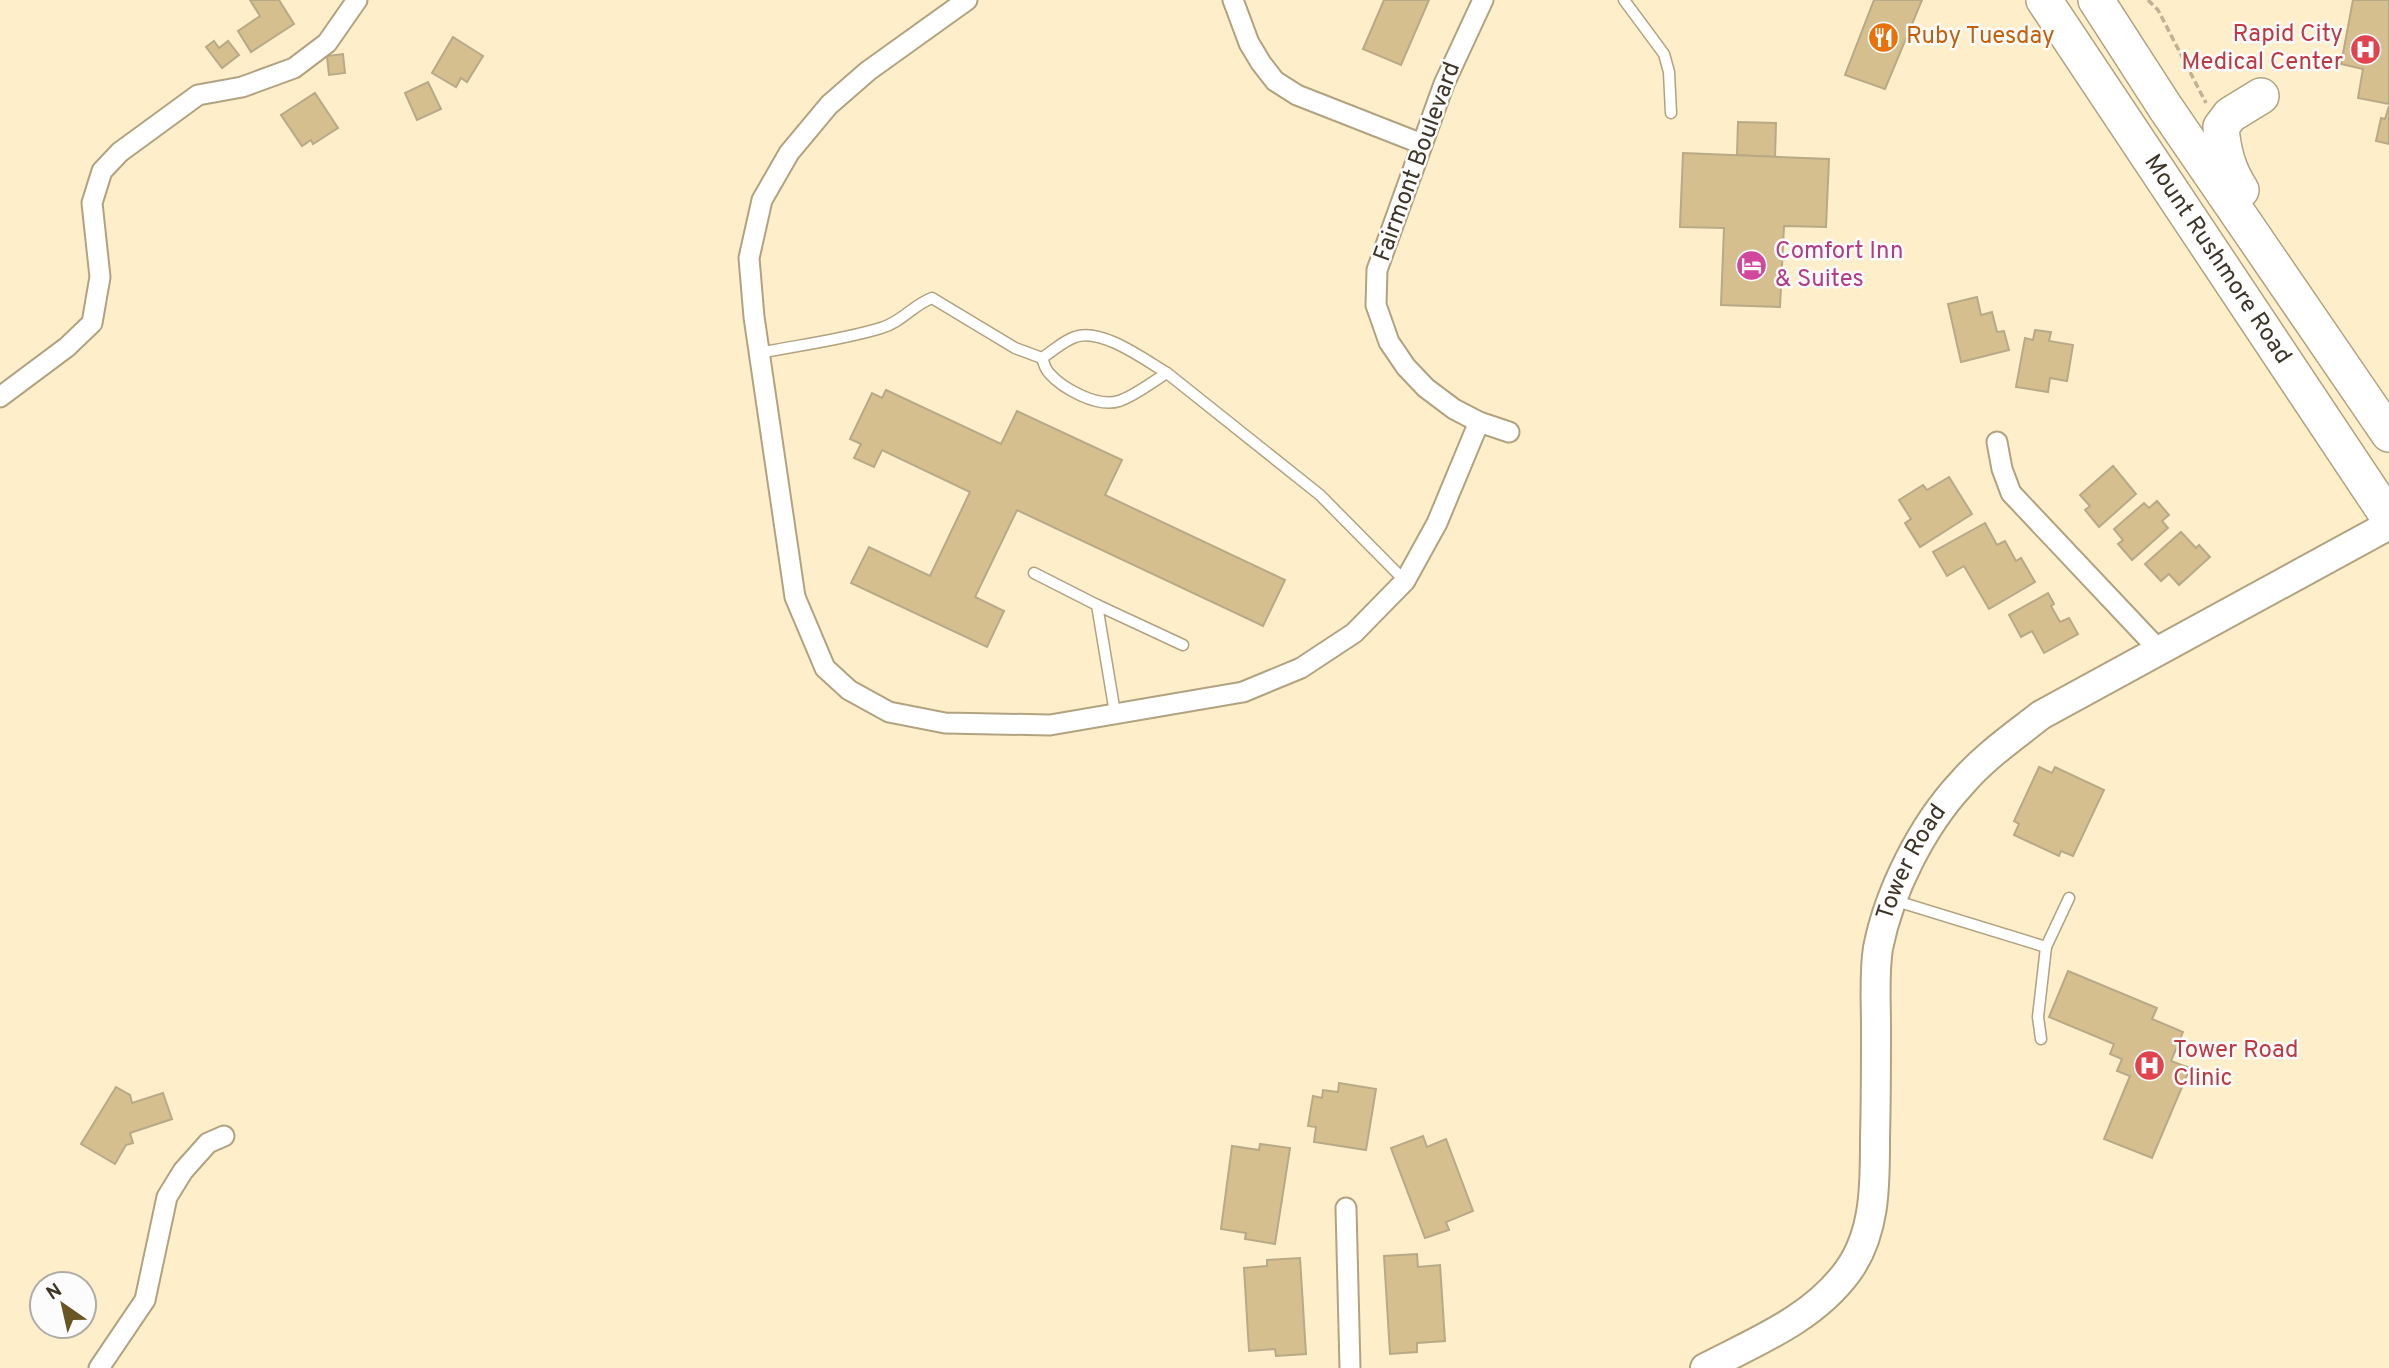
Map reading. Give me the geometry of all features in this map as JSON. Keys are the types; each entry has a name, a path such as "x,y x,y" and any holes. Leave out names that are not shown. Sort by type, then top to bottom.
{"highway":[{"name":"Mount Rushmore Road","path":"2044,0 2389,519"},
{"name":"Mount Rushmore Road","path":"2096,0 2165,107 2389,435"},
{"path":"2165,107 2183,114 2197,114 2256,88 2221,127 2222,149 2232,177 2389,411"}],"street":[{"path":"0,397 67,347 92,323 100,277 92,203 102,171 120,152 198,95 242,87 294,68 327,43 357,0"},
{"path":"967,0 868,71 829,105 789,153 762,200 749,258 759,353 795,597 825,668 849,690 889,712 945,723 1050,725 1243,692 1301,668 1354,633 1405,581 1437,523 1479,422"},
{"path":"1233,0 1248,43 1275,80 1297,95 1422,144"},
{"name":"Fairmont Boulevard","path":"1483,0 1444,84 1377,270 1376,305 1389,342 1406,367 1426,388 1454,409 1479,422 1509,432"},
{"path":"1997,442 2002,469 2011,493 2159,650"},
{"name":"Tower Road","path":"1706,1368 1792,1322 1825,1299 1850,1269 1869,1228 1875,1188 1875,1001 1878,948 1895,889 1924,834 1959,785 1995,750 2041,715 2389,525"},
{"path":"99,1368 145,1300 167,1197 183,1171 208,1143 224,1136"},
{"path":"1346,1208 1350,1368"}],"lane":[{"path":"1624,0 1664,54 1669,72 1671,113"},
{"path":"759,353 883,328 904,318 919,302 932,298 1015,348 1042,358"},
{"path":"1042,358 1077,336 1094,334 1167,373 1320,495 1405,581"},
{"path":"1042,358 1047,372 1070,391 1106,403 1119,401 1167,373"},
{"path":"1034,573 1183,645"},
{"path":"1097,604 1115,713"},
{"path":"2041,1039 2038,1017 2046,947 2069,898"},
{"path":"1892,900 2046,947"}],"path":[{"path":"2148,0 2158,10 2209,108"}],"building":[{"path":"250,0 279,0 294,24 251,52 238,31 260,16"},
{"path":"1384,0 1429,0 1401,65 1363,49"},
{"name":"Ruby Tuesday","path":"1874,0 1922,0 1885,89 1845,75"},
{"name":"Rapid City Medical Center","path":"2353,0 2389,0 2389,104 2358,98 2363,69 2341,64"},
{"path":"453,37 483,56 467,82 461,78 456,87 432,73"},
{"path":"214,41 219,48 228,41 239,55 222,68 206,47"},
{"path":"343,54 345,73 329,75 327,56"},
{"path":"428,82 441,109 417,120 405,93"},
{"path":"315,93 338,128 313,144 311,140 302,146 281,115"},
{"path":"2389,106 2389,144 2376,141 2381,118 2385,119"},
{"path":"1738,122 1776,123 1775,157 1737,155"},
{"name":"Comfort Inn & Suites","path":"1683,153 1829,159 1826,227 1784,226 1780,307 1721,305 1724,228 1680,227"},
{"path":"1977,297 1981,315 1992,312 1997,332 2004,331 2009,350 1961,362 1948,304"},
{"path":"2035,330 2051,332 2049,341 2073,345 2067,381 2050,378 2048,392 2016,387 2025,338 2033,340"},
{"path":"886,390 1001,444 1017,411 1122,460 1105,495 1285,580 1263,626 1017,510 975,597 1004,611 987,647 851,583 869,547 930,576 970,492 882,450 874,467 854,458 861,444 850,439 872,393 882,398"},
{"path":"2113,466 2136,494 2099,527 2085,510 2090,506 2080,495"},
{"path":"1949,477 1972,514 1920,547 1905,523 1911,519 1899,500 1923,485 1927,490"},
{"path":"2157,501 2169,515 2162,521 2168,528 2132,560 2118,544 2123,540 2114,529 2144,503 2149,508"},
{"path":"1985,523 1997,545 2005,541 2016,561 2021,558 2035,582 1989,609 1964,566 1947,576 1933,552"},
{"path":"2181,532 2196,548 2199,545 2210,557 2179,585 2169,574 2161,581 2145,564"},
{"path":"2048,593 2054,604 2051,606 2060,622 2069,618 2078,634 2044,653 2032,631 2021,637 2009,615"},
{"path":"2039,767 2052,773 2055,767 2104,790 2073,856 2061,851 2059,856 2014,835 2019,824 2014,821"},
{"name":"Tower Road Clinic","path":"2068,971 2157,1008 2152,1019 2183,1032 2171,1061 2190,1068 2152,1158 2104,1139 2130,1076 2117,1071 2122,1059 2110,1054 2114,1044 2049,1017"},
{"path":"1339,1083 1376,1089 1366,1150 1314,1142 1316,1127 1308,1126 1313,1096 1322,1098 1323,1090 1338,1092"},
{"path":"116,1087 130,1095 132,1103 163,1093 172,1119 130,1133 133,1143 126,1145 115,1164 81,1144"},
{"path":"1423,1136 1427,1147 1446,1139 1473,1211 1446,1222 1449,1230 1425,1238 1391,1148"},
{"path":"1260,1144 1290,1148 1275,1244 1245,1239 1246,1233 1221,1229 1232,1146 1259,1150"},
{"path":"1417,1254 1418,1267 1440,1265 1445,1341 1417,1343 1417,1352 1390,1354 1384,1256"},
{"path":"1300,1258 1306,1354 1276,1356 1275,1349 1249,1351 1244,1268 1267,1266 1267,1260"}],"place":[{"name":"Ruby Tuesday","path":"1883,37"},
{"name":"Rapid City Medical Center","path":"2366,49"},
{"name":"Comfort Inn & Suites","path":"1752,266"},
{"name":"Tower Road Clinic","path":"2150,1065"}]}
